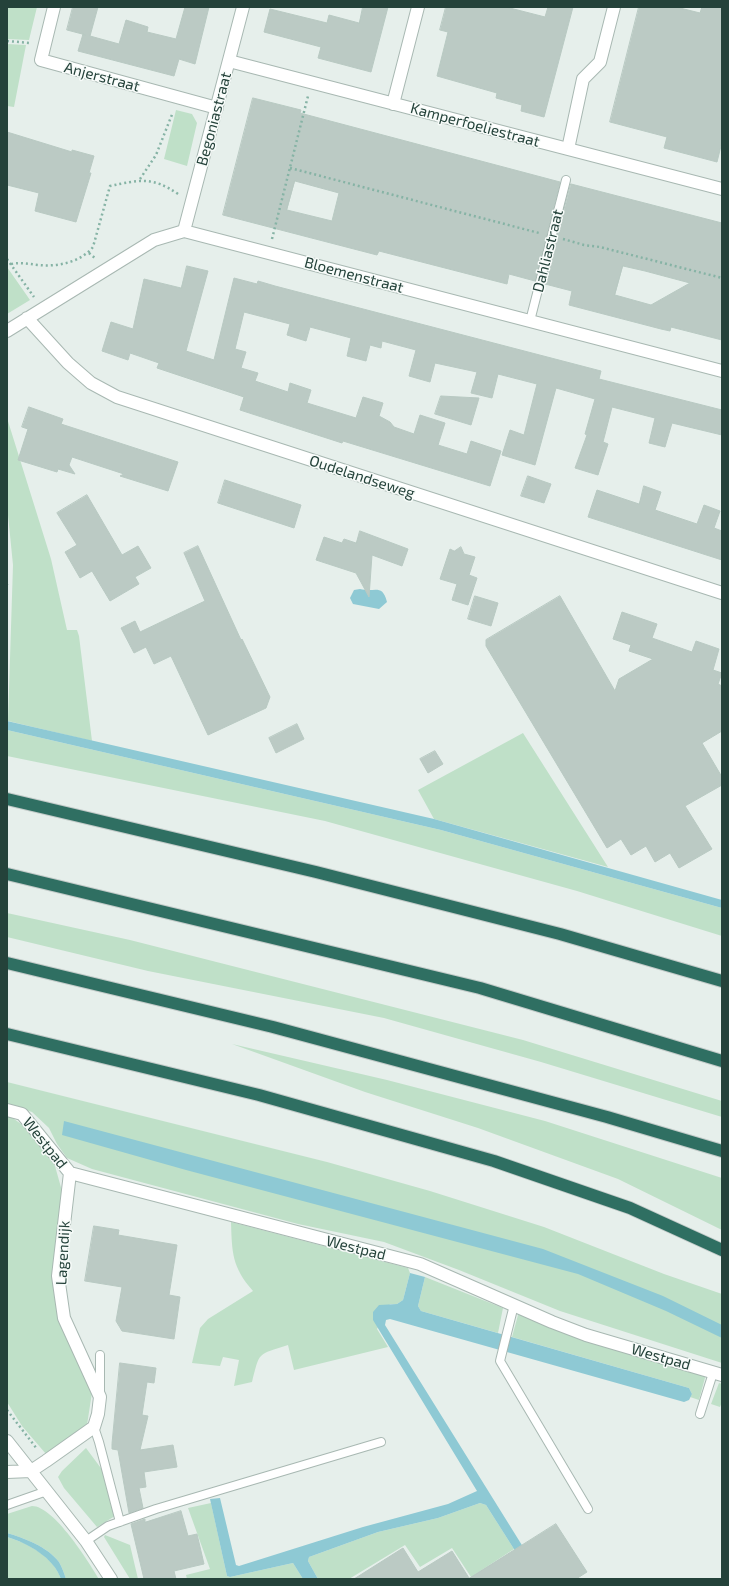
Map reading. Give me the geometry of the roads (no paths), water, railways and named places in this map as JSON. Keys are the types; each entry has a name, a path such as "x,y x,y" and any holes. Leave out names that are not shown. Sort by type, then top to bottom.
{"highway":[{"path":"7,800 316,872 545,930 722,981"},
{"path":"7,874 480,988 722,1061"},
{"path":"7,963 273,1027 599,1114 722,1150"},
{"path":"7,1034 259,1095 494,1161 630,1208 722,1250"}],"street":[{"name":"Anjerstraat","path":"54,7 41,60 217,108"},
{"name":"Begoniastraat","path":"184,231 243,7"},
{"path":"393,104 418,7"},
{"path":"568,149 583,79 600,62 614,7"},
{"name":"Kamperfoeliestraat","path":"229,62 722,189"},
{"path":"7,331 154,240 184,231"},
{"name":"Bloemenstraat","path":"184,231 722,371"},
{"name":"Oudelandseweg","path":"27,318 68,363 91,382 117,397 722,593"},
{"name":"Westpad","path":"7,1110 22,1114 70,1173 420,1264 552,1322 586,1335 718,1374"},
{"name":"Lagendijk","path":"70,1173 58,1276 64,1318 100,1397"},
{"path":"7,1472 30,1471 46,1462 94,1427 98,1414 100,1397"},
{"path":"7,1442 86,1541 111,1579"}],"lane":[{"name":"Dahliastraat","path":"530,321 566,180"},
{"path":"514,1305 500,1356 500,1361 588,1509"},
{"path":"100,1355 100,1397"},
{"path":"700,1414 718,1374"},
{"path":"94,1427 120,1522"},
{"path":"86,1541 108,1526 156,1509 381,1442"},
{"path":"7,1505 47,1491"}],"water":[{"path":"360,589 380,591 385,596 387,602 379,609 353,604 350,598 354,590"},
{"path":"7,721 434,819 722,900 722,908 441,830 7,730"},
{"path":"64,1121 543,1249 663,1296 722,1325 722,1338 666,1311 578,1274 186,1170 62,1135"},
{"path":"410,1273 425,1277 418,1306 421,1311 689,1388 692,1394 689,1400 684,1402 390,1319 386,1320 385,1325 543,1579 533,1579 486,1505 480,1503 438,1518 378,1532 309,1557 308,1561 318,1579 303,1579 293,1563 230,1577 227,1576 210,1499 220,1498 236,1565 239,1566 363,1527 448,1504 477,1491 373,1320 373,1312 379,1305 397,1304 403,1300"},
{"path":"7,1533 28,1540 49,1552 59,1562 66,1579 61,1579 53,1564 39,1552 23,1543 7,1537"}]}
